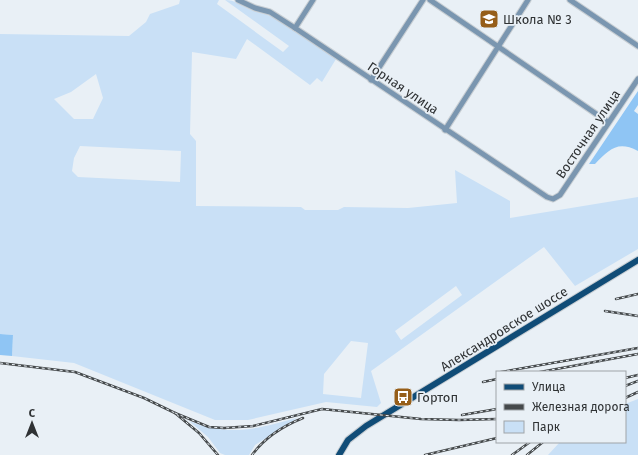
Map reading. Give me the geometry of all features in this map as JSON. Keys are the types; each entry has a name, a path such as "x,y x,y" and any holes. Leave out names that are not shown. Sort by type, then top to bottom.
{"main road":[{"name":"Александровское шоссе","path":"339,455 348,440 355,433 638,260"}],"street":[{"name":"Горная улица","path":"238,0 270,12 547,198 553,199"},
{"path":"295,28 313,0"},
{"path":"371,80 423,0"},
{"path":"430,0 608,122"},
{"path":"445,130 528,0"},
{"path":"570,0 638,46"},
{"name":"Восточная улица","path":"553,199 560,195 638,79"}],"green space":[{"path":"180,0 219,0 217,4 283,52 289,46 225,0 235,2 273,17 336,59 322,82 317,78 310,85 247,39 236,59 192,52 190,134 196,141 196,206 301,207 305,210 338,210 344,207 408,208 457,203 455,170 510,201 510,218 638,197 638,249 575,286 544,247 371,371 381,403 377,407 326,402 248,420 215,420 74,363 12,356 13,335 0,334 0,34 129,36 146,22 150,14 179,4","holes":["96,74 103,98 93,119 74,119 54,99 71,92","80,146 181,151 180,182 78,177 72,171 74,158","456,286 462,295 401,340 395,331","351,341 368,343 361,398 323,394 324,374"]},
{"path":"638,399 638,455 548,455 559,443 626,443 626,404"},
{"path":"297,418 255,445 249,455 225,455 220,453 208,437 189,421 217,429 243,430"}],"shaded area":[{"path":"638,91 638,105 634,111 638,114 638,151 624,146 614,148 595,164 589,164"},
{"path":"0,334 13,335 12,356 0,355"}],"railway":[{"path":"616,299 638,294"},
{"path":"605,311 638,316"},
{"path":"507,371 638,348"},
{"path":"545,371 638,354"},
{"path":"0,363 75,372 144,398 175,413 199,433 218,455"},
{"path":"626,378 638,375"},
{"path":"483,382 496,379"},
{"path":"626,386 638,381"},
{"path":"626,398 638,392"},
{"path":"175,413 209,427 224,428 253,426 322,409 421,419 496,419"},
{"path":"462,415 496,409"},
{"path":"252,455 269,437 288,425 303,418"},
{"path":"425,455 496,438"},
{"path":"512,455 529,443"},
{"path":"527,455 542,443"}],"place":[{"name":"Школа № 3","path":"489,19"},
{"name":"Гортоп","path":"403,397"}]}
